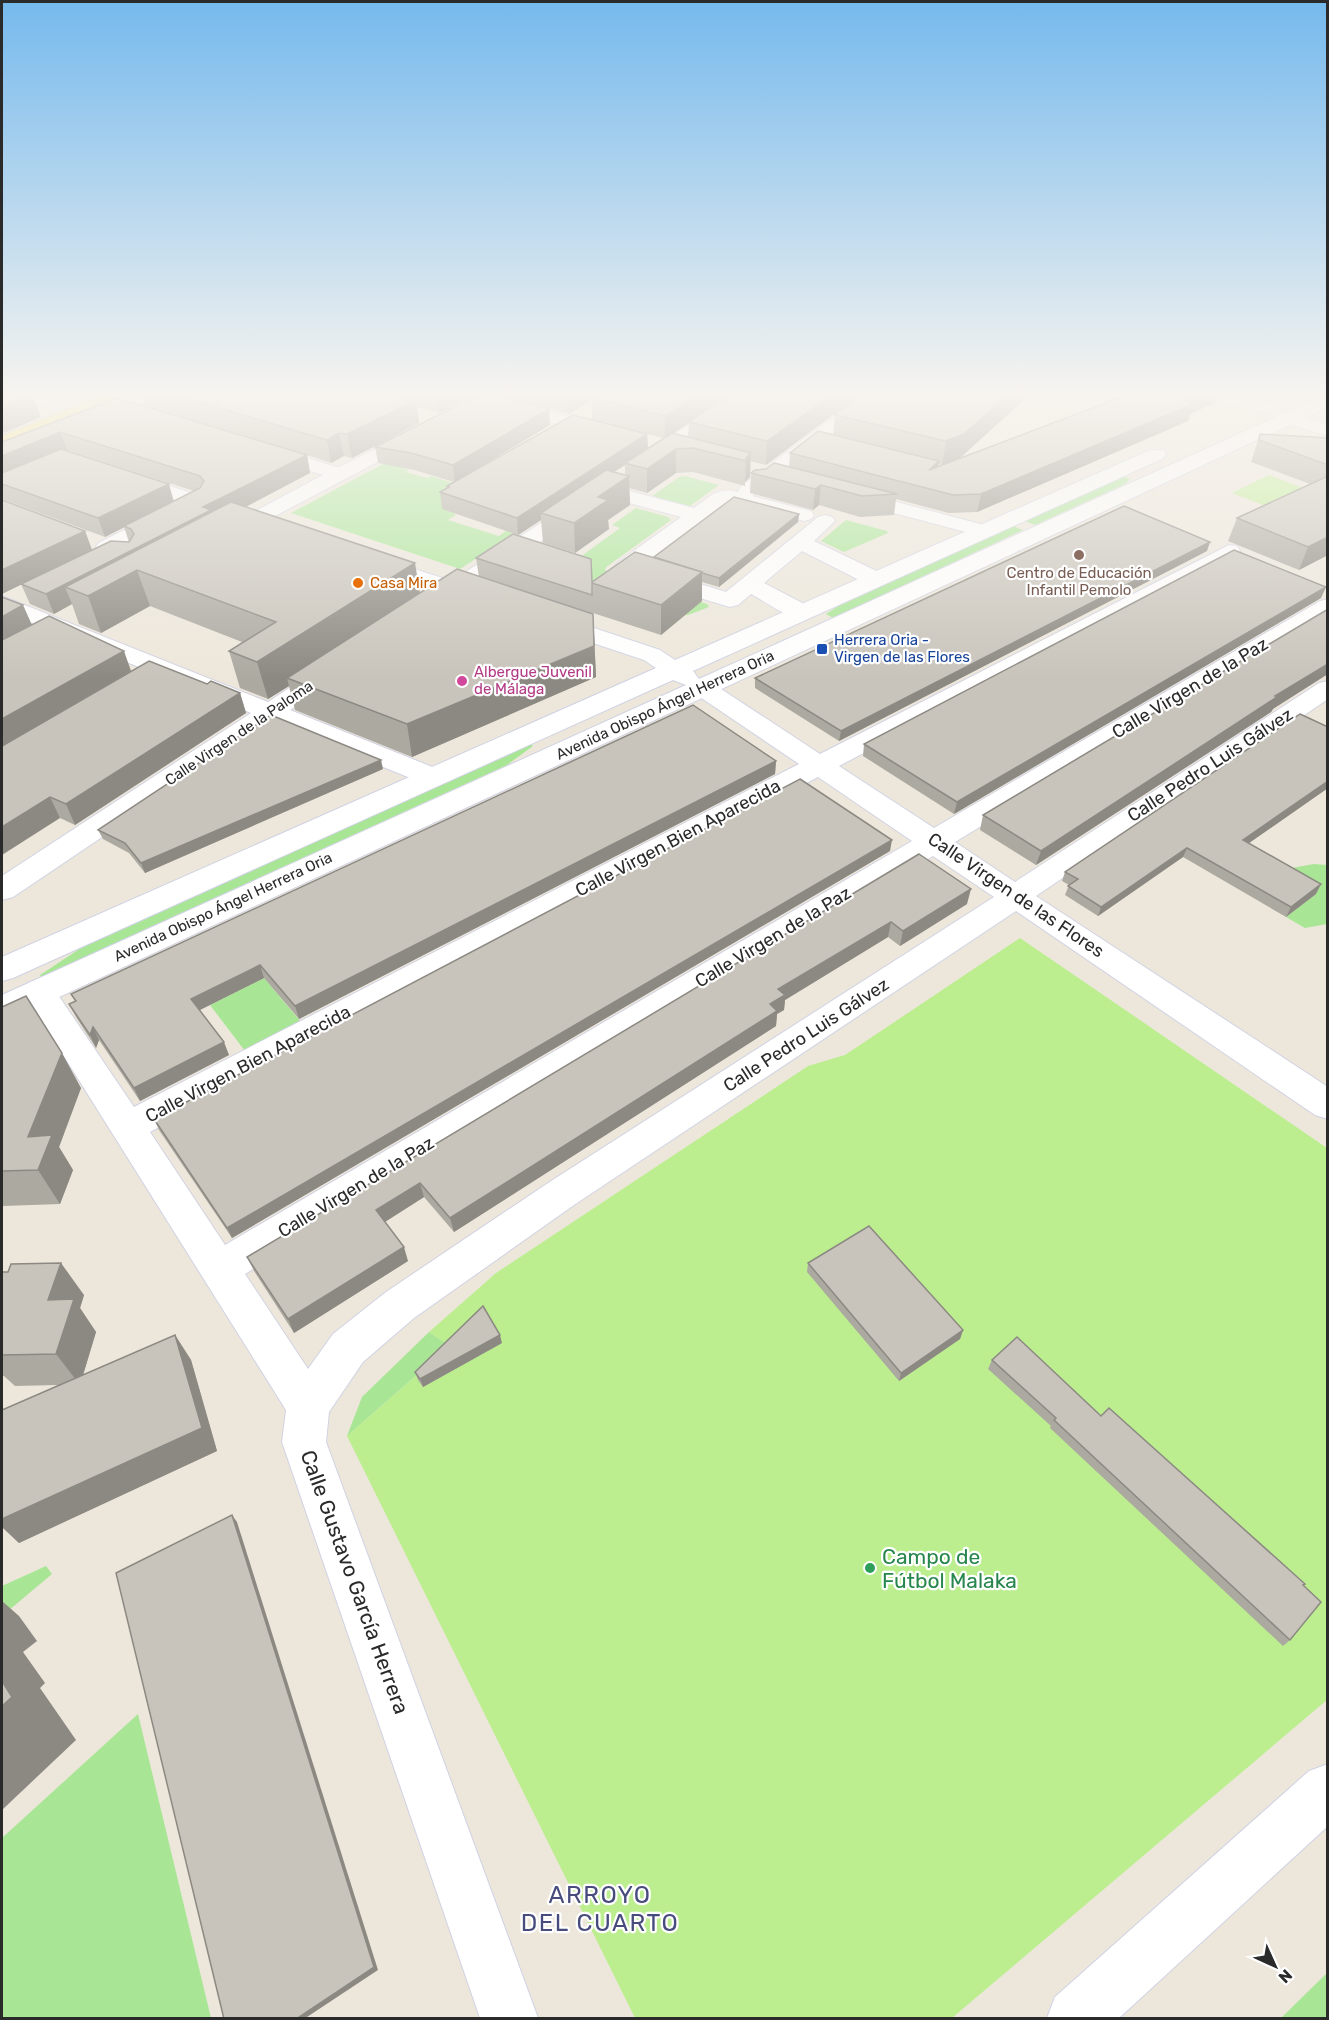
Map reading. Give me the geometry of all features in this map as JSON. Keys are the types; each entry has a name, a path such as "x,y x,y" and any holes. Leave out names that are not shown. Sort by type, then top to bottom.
{"street":[{"path":"86,538 113,553 197,501 165,490"},
{"path":"231,532 309,490"},
{"path":"415,616 603,490"},
{"path":"604,490 697,515"},
{"path":"738,498 748,490"},
{"name":"Avenida Obispo Ángel Herrera Oria","path":"2,970 430,776 1076,490"},
{"name":"Avenida Obispo Ángel Herrera Oria","path":"2,1009 1132,490"},
{"path":"725,495 738,498 825,521 730,600 625,568 725,495"},
{"path":"811,517 833,496 985,531"},
{"path":"1109,501 1138,513"},
{"path":"253,520 284,531"},
{"path":"800,542 874,579"},
{"name":"Calle Virgen Bien Aparecida","path":"128,1127 819,765 1219,546 1251,560"},
{"path":"359,557 494,602"},
{"path":"750,584 802,612"},
{"path":"3,604 35,590"},
{"name":"Calle Virgen de la Paz","path":"219,1269 934,840 1324,595"},
{"path":"3,604 67,619 159,667 430,776"},
{"path":"528,613 652,655 674,669"},
{"path":"26,640 67,619"},
{"name":"Calle Virgen de la Paloma","path":"2,890 345,662"},
{"path":"130,684 159,667"},
{"name":"Calle Virgen de las Flores","path":"674,669 934,840 1328,1105"},
{"name":"Calle Pedro Luis Gálvez","path":"308,1406 348,1348 400,1305 561,1194 993,913 1328,688"},
{"path":"39,991 308,1406"},
{"name":"Calle Gustavo García Herrera","path":"308,1406 304,1442 508,2019"},
{"path":"1076,2019 1328,1790"}],"green space":[{"path":"334,490 472,490 453,513 456,515 448,520 499,536 507,530 516,533 460,569 291,513"},
{"path":"660,490 712,490 690,506 652,496"},
{"path":"1092,490 1111,490 1035,525 1025,521"},
{"path":"1238,490 1309,490 1327,497 1327,530 1232,493"},
{"path":"636,508 668,517 671,520 605,568 606,572 707,604 709,607 688,615 674,616 554,576 620,528 612,525"},
{"path":"846,520 888,533 844,552 821,541"},
{"path":"1013,526 1023,530 833,618 826,614 847,600"},
{"path":"528,743 533,746 507,765 41,977 40,975 93,940"},
{"path":"1314,864 1327,865 1327,924 1305,928 1286,917 1316,894 1275,871"},
{"name":"Campo de Fútbol Malaka","path":"1020,938 1327,1148 1327,1700 952,2018 635,2018 347,1436 450,1346 429,1332 496,1273 808,1066 845,1055"},
{"path":"264,978 301,1022 245,1051 210,1005"},
{"path":"429,1332 450,1346 347,1436 362,1397"},
{"path":"46,1566 52,1574 2,1616 2,1586"},
{"path":"138,1714 211,2018 2,2018 2,1838"},
{"path":"1327,1973 1327,2018 1281,2018"}],"building":[{"path":"20,490 156,490 98,518"},
{"path":"195,490 236,490 203,507 211,510 46,594 21,584 111,541 129,542 134,534 131,529 124,526"},
{"path":"443,490 560,490 517,518 440,492"},
{"path":"575,490 608,490 598,497 608,500 574,523 541,513"},
{"path":"841,490 882,490 897,494 862,496"},
{"path":"935,490 990,490 981,494 953,495"},
{"path":"1297,490 1328,490 1328,537 1308,547 1237,518"},
{"path":"734,497 799,514 719,578 654,557"},
{"path":"2,500 85,531 2,570"},
{"path":"231,502 415,563 257,662 229,651 276,622 137,570 88,596 65,587"},
{"path":"1124,506 1210,542 841,731 755,678"},
{"path":"513,534 591,559 592,582 635,552 702,572 661,605 592,583 592,595 476,558"},
{"path":"1234,550 1326,587 957,802 864,744"},
{"path":"457,569 593,614 594,646 407,724 287,678"},
{"path":"2,597 23,605 2,617"},
{"path":"1328,609 1328,664 1275,696 1277,697 1041,851 983,815"},
{"path":"49,616 124,651 2,719 2,640"},
{"path":"149,661 207,684 211,681 240,693 66,804 50,797 2,827 2,746"},
{"path":"693,705 776,761 295,1006 260,965 191,999 224,1042 134,1088 93,1027 90,1035 69,1004 76,1001 71,994"},
{"path":"1300,714 1328,727 1328,781 1243,840 1321,884 1291,907 1187,848 1101,907 1068,886 1078,879 1065,872"},
{"path":"271,715 381,760 141,863 125,843 98,830"},
{"path":"800,779 892,840 227,1228 154,1119"},
{"path":"919,854 971,889 903,931 891,922 778,989 785,995 770,1004 777,1011 450,1218 420,1183 376,1210 404,1247 288,1319 247,1257"},
{"path":"26,996 62,1053 28,1137 52,1135 38,1170 2,1171 2,1007"},
{"path":"869,1226 963,1330 901,1373 808,1263"},
{"path":"61,1263 48,1300 74,1299 56,1354 2,1355 2,1272 8,1272 11,1264"},
{"path":"483,1306 500,1335 420,1379 415,1372"},
{"path":"175,1335 202,1428 2,1519 2,1410"},
{"path":"1017,1337 1101,1416 1109,1408 1305,1584 1303,1585 1321,1602 1290,1640 992,1360"},
{"path":"232,1515 374,1967 296,2019 224,2019 116,1573"},
{"path":"2,1681 12,1697 2,1706"}],"place":[{"name":"Centro de Educación Infantil Pemolo","path":"1079,555"},
{"name":"Casa Mira","path":"358,583"},
{"name":"Herrera Oria - Virgen de las Flores","path":"822,649"},
{"name":"Albergue Juvenil de Málaga","path":"462,681"},
{"name":"Campo de Fútbol Malaka","path":"870,1568"}],"district":[{"name":"ARROYO DEL CUARTO","path":"600,1909"}]}
